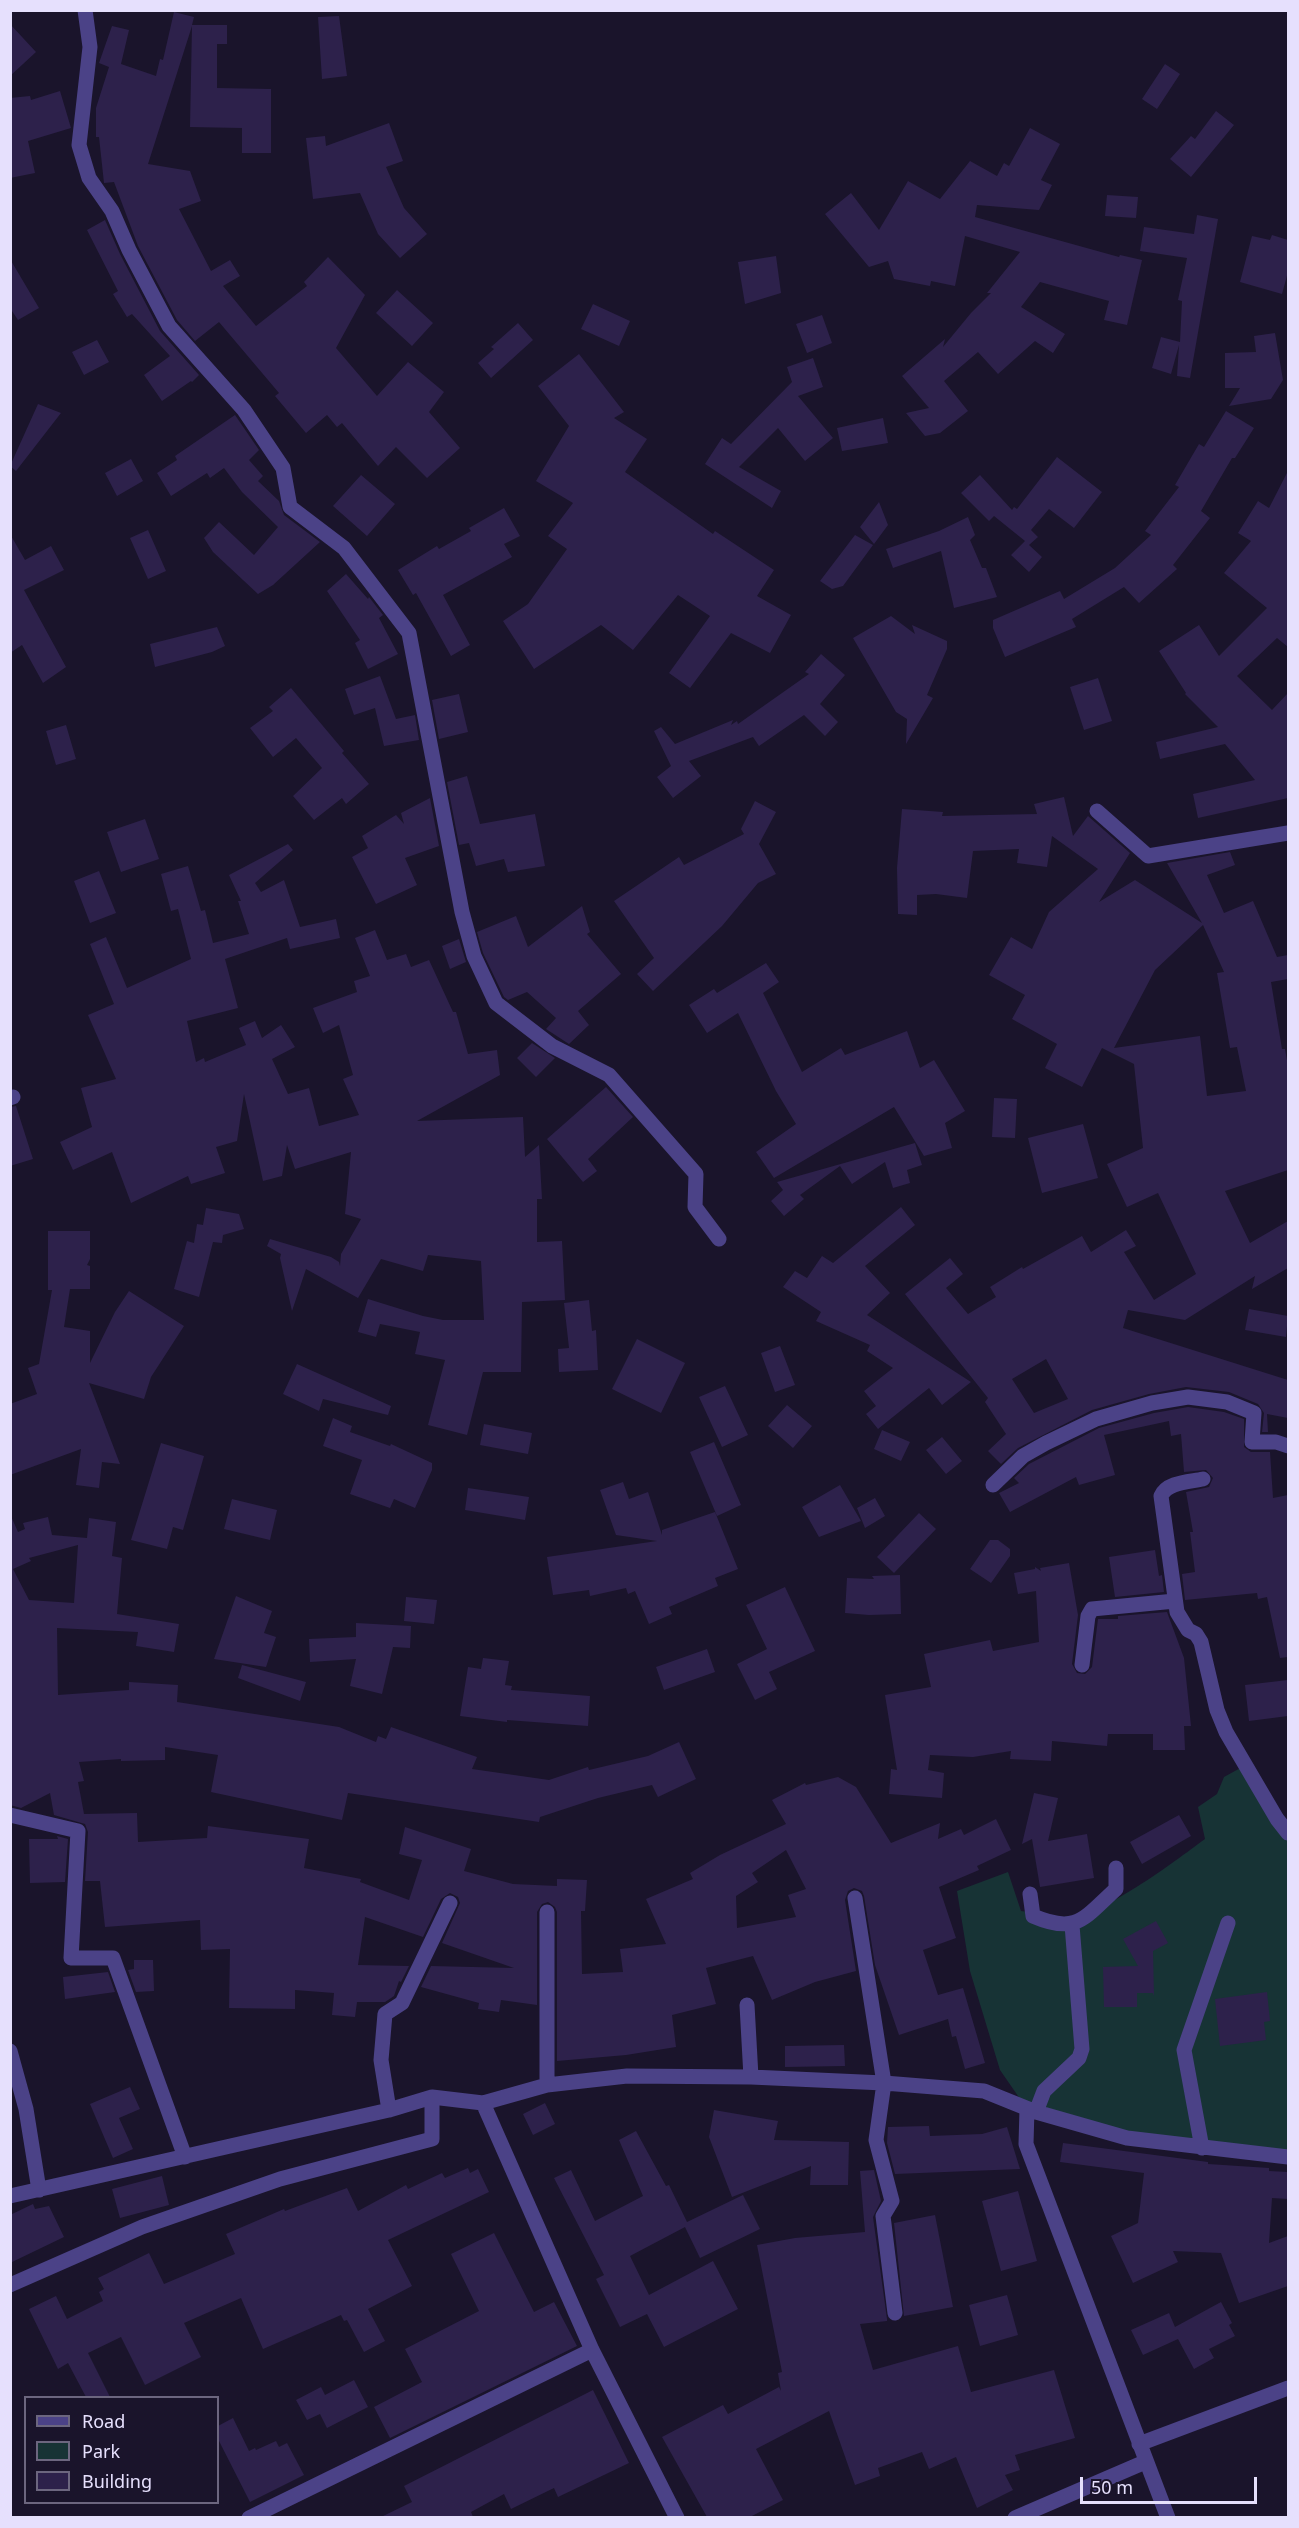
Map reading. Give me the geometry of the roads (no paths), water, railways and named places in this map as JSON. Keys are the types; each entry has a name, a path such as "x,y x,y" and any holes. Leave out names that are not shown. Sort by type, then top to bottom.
{"street":[{"path":"85,10 90,47 79,145 89,178 112,211 129,250 169,326 244,410 283,468 290,507 344,548 410,633 462,912 474,956 496,1003 552,1046 609,1075 696,1174 695,1207 719,1239"},
{"path":"1097,811 1148,856 1288,832"},
{"path":"993,1485 1023,1456 1096,1419 1152,1402 1188,1397 1227,1402 1254,1413 1252,1442 1276,1442 1288,1446"},
{"path":"1203,1479 1172,1485 1163,1491 1161,1496 1177,1612 1188,1630 1196,1634 1201,1642 1217,1710 1226,1732 1277,1819 1288,1833"},
{"path":"1082,1665 1088,1616 1092,1609 1175,1601"},
{"path":"10,1815 78,1831 71,1958 113,1958 185,2157"},
{"path":"1030,1894 1033,1916 1052,1924 1072,1925 1086,1916 1116,1889 1116,1868"},
{"path":"855,1898 884,2083 876,2140 892,2201 883,2216 895,2313"},
{"path":"389,2110 381,2060 385,2014 402,2003 450,1903"},
{"path":"547,1912 547,2085"},
{"path":"1202,2148 1184,2050 1228,1923"},
{"path":"1072,1925 1082,2049 1078,2058 1044,2091 1032,2111 1026,2144 1145,2462 1168,2517"},
{"path":"747,2005 751,2077"},
{"path":"10,2051 26,2109 39,2190"},
{"path":"10,2196 389,2110 432,2097 483,2103 547,2085 627,2076 751,2077 884,2083 984,2091 1032,2111 1127,2138 1288,2157"},
{"path":"10,2285 142,2227 269,2182 432,2139 432,2097"},
{"path":"483,2103 592,2350 677,2517"},
{"path":"249,2517 592,2350"},
{"path":"1139,2444 1288,2388"},
{"path":"1015,2517 1145,2462"}]}
